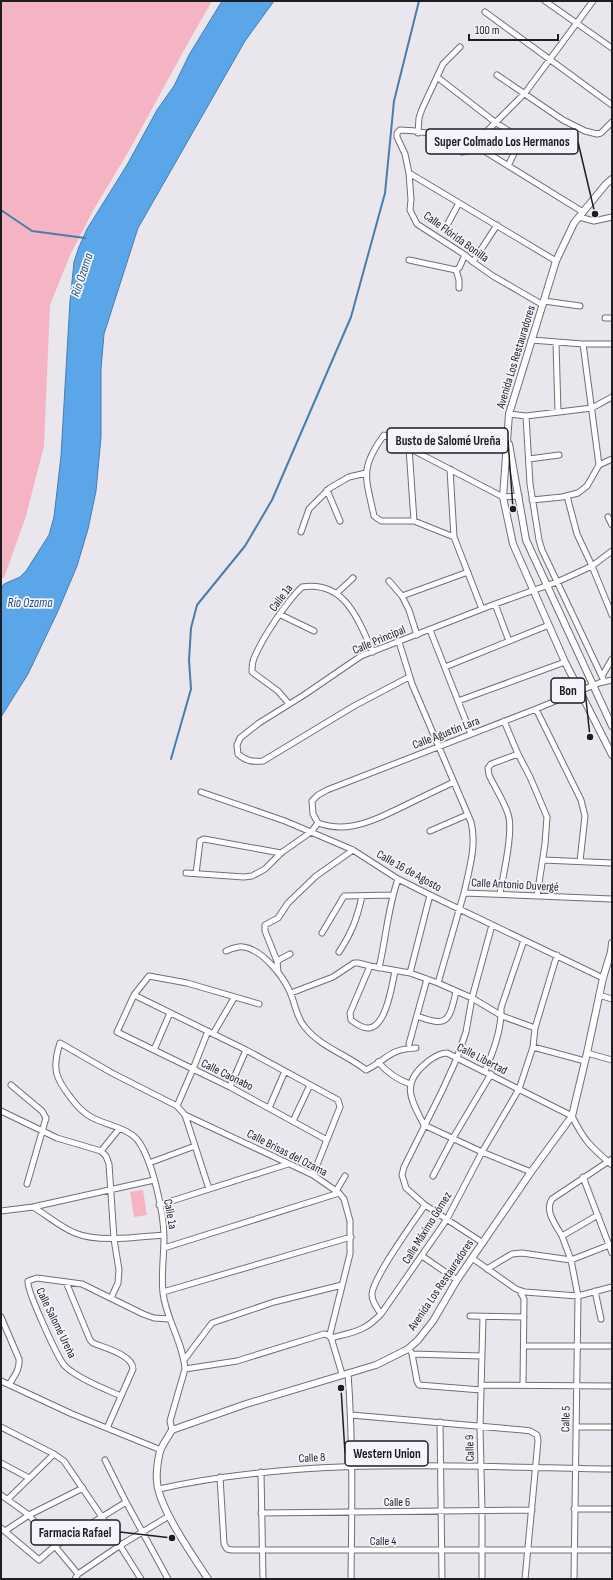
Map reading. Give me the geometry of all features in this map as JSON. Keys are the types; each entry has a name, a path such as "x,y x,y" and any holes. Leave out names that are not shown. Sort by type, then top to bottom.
{"street":[{"path":"545,1 612,48"},
{"path":"593,1 551,60 525,93 473,144 594,221 612,218"},
{"path":"485,12 612,105"},
{"path":"418,133 422,109 442,64 460,47"},
{"path":"497,75 563,120 592,134 601,133 612,122"},
{"path":"437,77 495,122 521,139 508,166"},
{"name":"Calle Flórida Bonilla","path":"473,144 467,151 462,152 449,141 434,135 400,130 397,133 397,137 405,154 409,173 411,200 410,210 417,224 465,255 493,276 543,303"},
{"path":"409,173 556,261"},
{"name":"Avenida Los Restauradores","path":"612,179 606,184 574,223 556,261 509,414 503,497 513,544 565,662 612,755"},
{"path":"446,227 459,203"},
{"path":"473,262 497,226"},
{"path":"456,270 459,268 465,255"},
{"path":"409,260 456,270"},
{"path":"456,270 459,280 459,288"},
{"path":"543,303 580,306"},
{"path":"605,318 612,318"},
{"path":"531,340 556,343 612,344"},
{"path":"556,343 558,412"},
{"path":"583,344 599,465"},
{"path":"509,414 526,416 592,408 612,397"},
{"path":"526,416 532,500 542,550 603,679"},
{"path":"454,537 414,521 381,521 374,516 366,473 368,463 376,446 384,435 503,497 518,496"},
{"path":"508,437 526,540 612,726"},
{"path":"409,448 414,521"},
{"path":"529,459 559,455"},
{"path":"532,500 568,496 578,493 587,486 599,465 612,459"},
{"path":"450,469 454,537 482,609"},
{"path":"301,532 309,508 327,490 349,477 366,473"},
{"path":"327,490 340,521"},
{"path":"568,496 577,534 612,615"},
{"path":"608,517 612,525"},
{"name":"Calle Principal","path":"409,676 354,706 263,761 253,762 245,760 238,754 237,745 240,738 259,723 361,656 494,604 557,582 592,566 612,551"},
{"path":"402,596 468,572"},
{"path":"353,578 337,593 357,617 373,652"},
{"path":"389,581 402,596 409,610 417,635"},
{"name":"Calle 1a","path":"289,704 278,691 252,672 255,656 281,615 302,587 314,585 337,593"},
{"path":"494,604 509,641"},
{"path":"281,615 314,631"},
{"path":"444,667 549,625"},
{"path":"430,630 471,734"},
{"path":"399,642 409,676 468,815 473,832 473,843 464,893"},
{"path":"603,679 612,659"},
{"path":"458,701 565,662"},
{"name":"Calle Agustín Lara","path":"318,823 313,814 312,801 318,795 593,686 603,679 612,680"},
{"path":"536,709 581,800 585,816 580,861"},
{"path":"504,721 547,817 543,860 537,896"},
{"path":"500,894 510,821 489,775 488,768 491,764 518,754"},
{"path":"186,873 252,876 264,869 281,853 311,832 318,823 327,826 351,826 363,823 454,782"},
{"name":"Calle 16 de Agosto","path":"201,792 285,821 353,850 398,879 603,978"},
{"path":"430,831 468,815"},
{"path":"196,874 200,841 204,839 281,853"},
{"path":"278,972 277,961 265,925 278,918 288,903 303,887 353,850"},
{"path":"543,860 612,863"},
{"path":"380,968 393,895 398,879"},
{"name":"Calle Antonio Duvergé","path":"438,983 464,893 612,899"},
{"path":"322,933 342,898 345,896 393,895"},
{"path":"410,973 430,895"},
{"path":"339,952 357,920 362,896"},
{"path":"483,1243 425,1205 406,1188 402,1175 424,1125 457,1058 466,1032 472,998 492,925"},
{"path":"485,1071 493,1053 502,1016 501,1008 524,940"},
{"name":"Avenida Los Restauradores","path":"172,1430 246,1404 376,1365 410,1351 433,1320 457,1280 531,1172 572,1116 603,978 612,951 612,943"},
{"path":"226,951 241,946 250,948 261,955 278,972 291,993 294,1006 304,1026 333,1051 350,1058 366,1070 393,1051 402,1048 416,1048"},
{"path":"277,961 290,954"},
{"name":"Calle Máximo Gómez","path":"185,1368 237,1361 324,1334 328,1335 330,1338 361,1330 370,1325 381,1314 447,1219 482,1152 519,1089 533,1047 535,1028 558,955"},
{"path":"291,993 333,977 354,963 358,963 410,973 438,983 472,998 502,1016 535,1028"},
{"path":"370,966 350,1013 350,1020 368,1028 376,1025 382,1017 387,1006 395,971"},
{"path":"259,1004 234,998 187,983 153,976 147,978 134,995 246,1050 329,1094 340,1102 340,1107 313,1175"},
{"path":"409,1044 427,979"},
{"path":"417,1016 441,1022 447,1019 451,1012 456,992"},
{"name":"Calle Caonabo","path":"134,995 117,1030 119,1033 230,1087 327,1140"},
{"path":"599,996 612,999"},
{"path":"213,1034 234,998"},
{"path":"154,1050 170,1013"},
{"path":"177,1106 208,1031"},
{"name":"Calle 1a","path":"60,1043 55,1066 59,1083 74,1102 91,1117 134,1135 149,1163 154,1180 164,1235 163,1292 170,1319 184,1360 185,1368 170,1421 172,1430"},
{"name":"Calle Brisas del Ozama","path":"60,1043 112,1073 177,1106 185,1115 313,1175 338,1192 344,1199 350,1221 350,1254 330,1338 345,1374 351,1416 351,1579"},
{"path":"533,1047 585,1061"},
{"path":"230,1087 246,1050"},
{"name":"Calle Libertad","path":"410,1084 412,1076 426,1062 447,1052 572,1116"},
{"path":"587,1053 612,1060"},
{"path":"378,1062 399,1079 410,1084 409,1091 412,1101 424,1125 482,1152 531,1172"},
{"path":"269,1108 286,1071"},
{"path":"433,1176 453,1138 492,1074"},
{"path":"293,1121 310,1084"},
{"path":"11,1085 44,1114 46,1121 41,1130 27,1184"},
{"path":"1,1111 57,1138 101,1151 106,1156 111,1190 118,1276 118,1283 111,1298"},
{"path":"185,1115 209,1189"},
{"path":"572,1116 593,1150 610,1160 612,1165"},
{"path":"101,1151 119,1129"},
{"path":"149,1163 194,1146"},
{"name":"Calle 5","path":"574,1579 578,1296 571,1260 562,1236 549,1211 550,1202 552,1199 610,1160"},
{"path":"159,1205 288,1164"},
{"path":"164,1248 338,1192 345,1176"},
{"path":"583,1177 612,1253"},
{"path":"1,1211 33,1207 154,1180"},
{"path":"381,1314 373,1300 372,1287 400,1240 425,1205"},
{"path":"33,1207 74,1233 82,1236 114,1239 164,1235"},
{"path":"562,1236 598,1215"},
{"path":"163,1292 351,1237"},
{"path":"487,1269 512,1254 522,1253 571,1260 610,1245"},
{"path":"422,1256 457,1280"},
{"path":"472,1258 520,1291 578,1296 612,1287"},
{"name":"Calle Salomé Ureña","path":"121,1396 81,1377 64,1365 41,1318 27,1284 28,1281 37,1278 82,1284 143,1314 154,1318 170,1319"},
{"path":"66,1282 90,1340 93,1343 126,1357 133,1365 133,1369 106,1428"},
{"path":"184,1360 212,1323 274,1302 342,1285"},
{"path":"520,1291 524,1299 523,1385"},
{"path":"595,1291 601,1319"},
{"path":"470,1316 524,1317"},
{"path":"1,1317 19,1359 17,1372 9,1385"},
{"name":"Calle 9","path":"482,1579 480,1427 483,1317"},
{"path":"524,1346 612,1346"},
{"path":"481,1356 410,1351 416,1381 419,1385 423,1386 482,1388 523,1385 612,1386"},
{"path":"1,1381 72,1414 161,1450"},
{"path":"351,1416 440,1422 523,1430 530,1431 537,1436 536,1467 525,1579"},
{"path":"440,1422 442,1579"},
{"path":"1,1427 54,1454 64,1461 102,1517 141,1579"},
{"path":"576,1427 612,1427"},
{"path":"172,1430 161,1450 157,1482 170,1516 208,1579"},
{"path":"8,1499 54,1454"},
{"path":"105,1460 168,1579"},
{"path":"1,1463 29,1478"},
{"name":"Calle 8","path":"159,1489 261,1472 352,1466 612,1469"},
{"path":"261,1472 263,1579"},
{"name":"Calle 4","path":"220,1478 224,1544 227,1549 232,1550 612,1550"},
{"path":"83,1488 29,1514 3,1530 36,1559 41,1559 56,1546 126,1502"},
{"path":"1,1494 29,1514 56,1546 77,1577 119,1546 170,1516"},
{"path":"574,1509 612,1509"},
{"name":"Calle 6","path":"261,1513 532,1510"}],"shaded area":[{"path":"1,1 212,1 130,149 94,209 71,253 50,305 44,446 26,516 4,578 1,577"},
{"path":"143,1190 147,1215 134,1217 130,1192"}],"water":[{"name":"Río Ozama","path":"222,1 274,1 245,41 138,228 104,334 101,369 101,437 96,491 88,529 77,566 58,611 28,674 1,717 1,588 4,584 20,577 26,571 49,535 54,517 61,456 70,301 74,262 87,229 127,165 157,110 174,86 189,55"}],"waterway":[{"path":"171,759 191,689 189,660 191,628 197,605 245,546 272,500 351,317 385,193 394,101 419,1"},
{"path":"1,210 32,231 85,238"}],"place":[{"name":"Super Colmado Los Hermanos","path":"595,214"},
{"name":"Busto de Salomé Ureña","path":"513,509"},
{"name":"Bon","path":"590,737"},
{"name":"Western Union","path":"341,1388"},
{"name":"Farmacia Rafael","path":"172,1538"}]}
